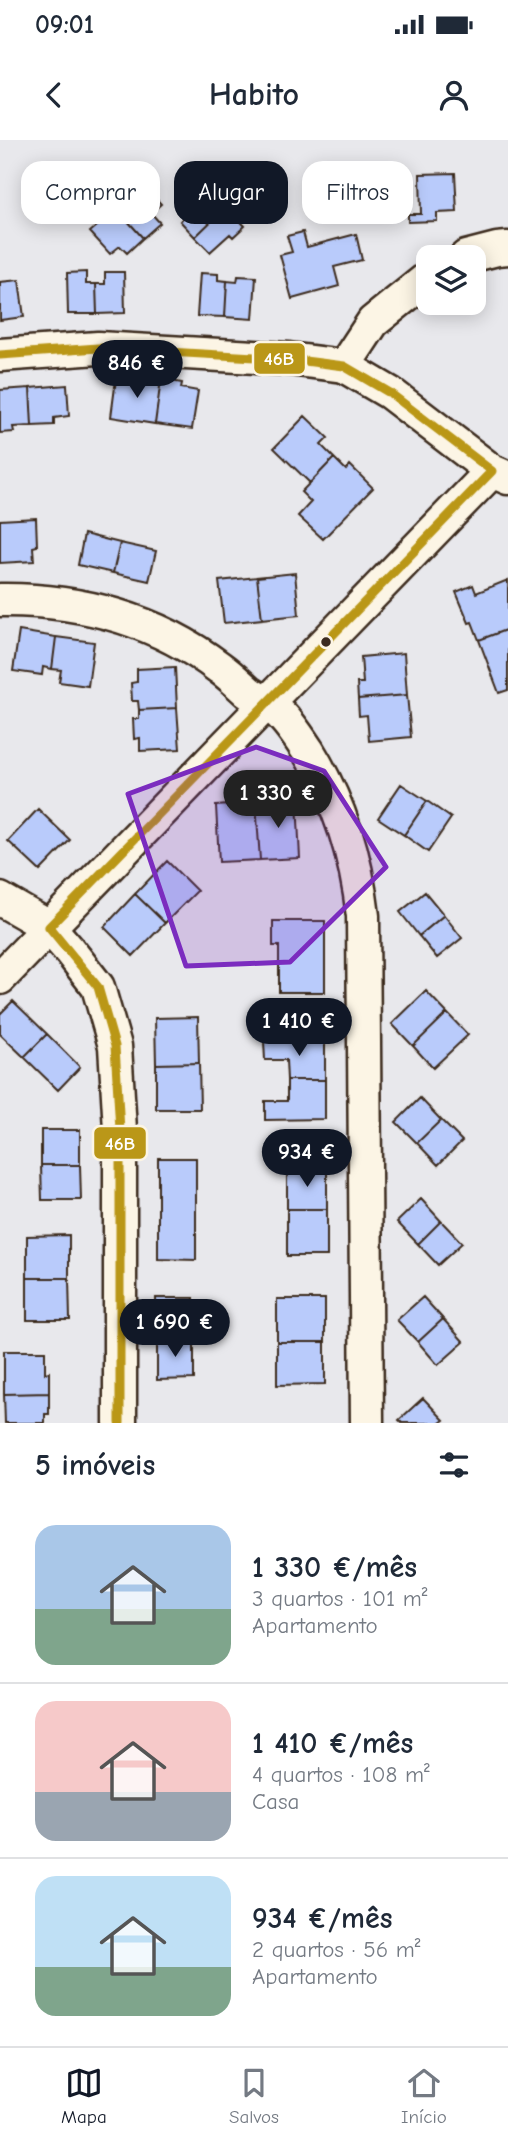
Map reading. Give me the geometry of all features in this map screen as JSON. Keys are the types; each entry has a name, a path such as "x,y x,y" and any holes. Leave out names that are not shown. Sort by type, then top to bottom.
{"street":[{"path":"486,252 508,248"},
{"path":"344,366 373,322 416,287"},
{"path":"0,355 98,348 289,359 344,366 390,393 500,475 266,704 0,978"},
{"path":"0,600 64,603 130,619 191,649 279,712 302,742 338,807 359,879 363,916 367,1423"},
{"path":"0,898 49,927 97,987 115,1046 120,1130 120,1423"}],"highlighted area":[{"path":"256,747 324,771 386,867 290,962 186,966 128,794"}],"building":[{"path":"455,173 457,212 437,213 437,221 413,222 413,214 421,214 420,174"},
{"path":"99,224 130,224 143,238 127,253 120,246 110,254 90,232"},
{"path":"131,224 159,224 143,238"},
{"path":"183,224 208,224 195,237"},
{"path":"208,224 245,226 233,237 230,234 210,252 195,237"},
{"path":"303,232 307,247 356,234 362,260 334,267 339,286 292,299 280,255 292,252 287,236"},
{"path":"86,272 86,284 96,284 97,314 68,314 67,273"},
{"path":"105,272 124,272 125,313 97,314 96,284 105,284"},
{"path":"200,273 218,274 218,280 227,281 225,317 197,316"},
{"path":"238,276 256,277 253,319 225,317 227,281 237,282"},
{"path":"19,280 24,317 0,320 0,282"},
{"path":"140,376 161,379 155,424 111,417 116,379 139,382"},
{"path":"161,379 182,383 181,388 198,391 192,429 155,424"},
{"path":"67,385 69,416 54,418 54,425 32,426 30,388"},
{"path":"30,388 32,426 13,427 14,432 0,433 0,390"},
{"path":"305,416 328,438 321,445 334,458 310,483 274,448"},
{"path":"334,458 346,470 350,465 373,488 323,539 298,516 311,502 301,492"},
{"path":"36,518 37,546 33,547 34,561 0,563 0,520"},
{"path":"84,534 120,543 113,573 78,565"},
{"path":"120,543 156,551 149,581 113,573"},
{"path":"295,573 299,615 262,619 257,577"},
{"path":"257,577 262,619 224,623 219,581"},
{"path":"508,580 508,629 479,640 456,592 473,585 476,593"},
{"path":"508,629 508,690 499,693 479,640"},
{"path":"19,631 56,637 52,669 43,667 42,675 13,671"},
{"path":"56,637 94,642 88,686 59,682 61,670 52,669"},
{"path":"404,653 407,695 358,699 357,683 363,683 361,657"},
{"path":"175,667 177,708 139,710 138,701 132,701 131,683 137,682 137,669"},
{"path":"407,695 411,737 369,741 367,715 359,716 358,699"},
{"path":"177,708 180,749 140,751 140,738 134,739 133,719 139,719 139,710"},
{"path":"401,784 427,801 404,835 378,818"},
{"path":"297,801 300,858 260,860 256,803"},
{"path":"427,801 451,818 428,852 404,835"},
{"path":"256,803 260,860 219,862 216,806"},
{"path":"38,809 70,840 40,871 8,841"},
{"path":"167,861 197,891 165,923 135,894"},
{"path":"425,892 444,915 419,936 400,912"},
{"path":"135,894 165,923 133,956 104,927"},
{"path":"444,915 462,938 437,958 419,936"},
{"path":"273,921 325,921 325,992 279,992 279,946 273,946"},
{"path":"426,991 447,1013 413,1046 392,1024"},
{"path":"13,1001 47,1034 24,1057 0,1034 0,1014"},
{"path":"447,1013 468,1035 433,1068 413,1046"},
{"path":"198,1017 199,1063 156,1064 155,1018"},
{"path":"47,1034 80,1067 58,1090 24,1057"},
{"path":"264,1041 325,1041 325,1080 287,1080 286,1060 265,1060"},
{"path":"199,1063 200,1109 156,1109 156,1064"},
{"path":"287,1080 325,1080 325,1119 265,1120 265,1101 287,1101"},
{"path":"420,1098 441,1120 417,1143 396,1122"},
{"path":"441,1120 462,1141 438,1165 417,1143"},
{"path":"41,1130 80,1130 80,1165 41,1165"},
{"path":"158,1158 196,1158 196,1260 158,1259"},
{"path":"41,1165 80,1165 81,1200 42,1200"},
{"path":"287,1169 327,1169 327,1209 287,1209"},
{"path":"421,1199 441,1221 418,1244 397,1222"},
{"path":"287,1209 327,1209 327,1256 287,1256"},
{"path":"441,1221 462,1243 438,1265 418,1244"},
{"path":"69,1235 69,1278 27,1278 27,1236"},
{"path":"27,1278 69,1278 70,1320 27,1320"},
{"path":"423,1297 443,1319 418,1342 397,1320"},
{"path":"156,1298 194,1298 194,1339 157,1339"},
{"path":"277,1299 325,1299 325,1342 277,1342"},
{"path":"443,1319 464,1342 438,1365 418,1342"},
{"path":"157,1339 194,1339 194,1379 157,1380"},
{"path":"277,1342 325,1342 325,1384 277,1385"},
{"path":"4,1351 45,1351 49,1393 4,1394"},
{"path":"49,1393 49,1414 45,1414 45,1423 5,1423 4,1394"},
{"path":"423,1398 444,1420 440,1423 402,1423 399,1420"}],"transit line":[{"name":"46B","path":"0,355 98,348 289,359 344,366 390,393 492,471 49,927 98,987 115,1046 120,1130 120,1423"}]}
